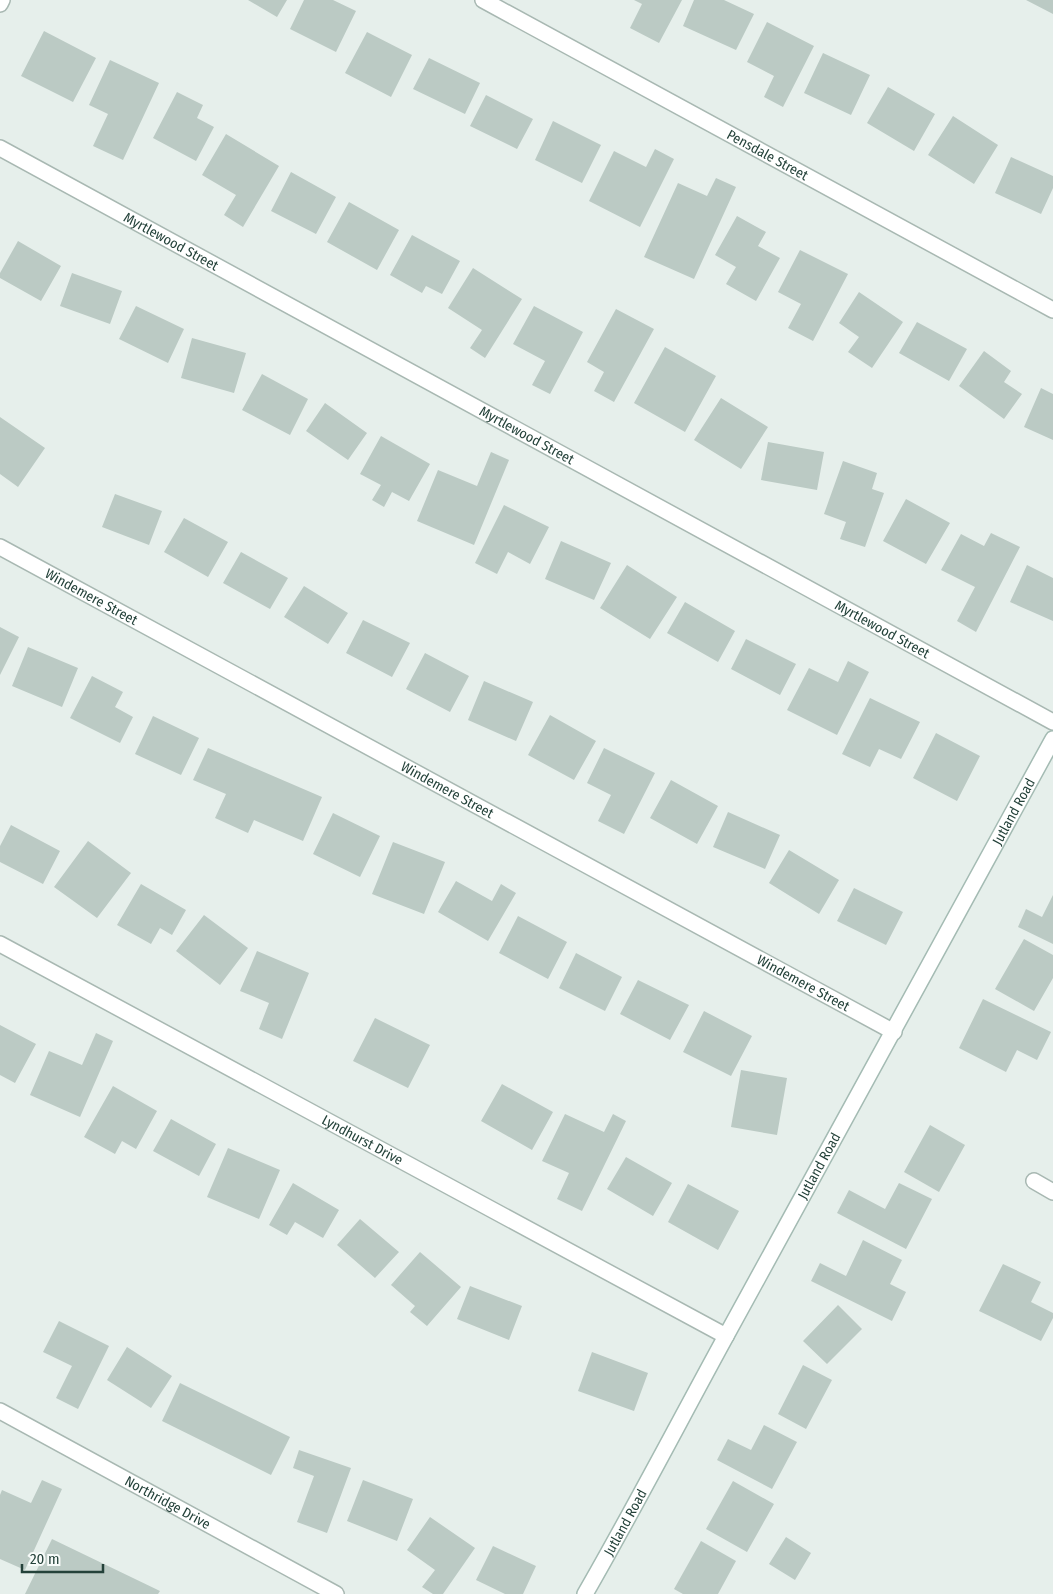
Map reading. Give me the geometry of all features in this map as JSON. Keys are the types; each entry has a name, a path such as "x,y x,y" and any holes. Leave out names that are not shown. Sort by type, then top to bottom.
{"street":[{"path":"0,4 2,0"},
{"name":"Pensdale Street","path":"483,0 1053,310"},
{"name":"Myrtlewood Street","path":"0,148 1053,722"},
{"name":"Windemere Street","path":"0,547 894,1032"},
{"name":"Jutland Road","path":"586,1594 1053,739"},
{"name":"Lyndhurst Drive","path":"0,944 726,1336"},
{"path":"1034,1181 1053,1192"},
{"name":"Northridge Drive","path":"0,1411 336,1594"}],"building":[{"path":"248,0 287,0 277,17"},
{"path":"304,0 333,0 356,11 336,52 290,29"},
{"path":"634,0 682,0 659,43 630,28 642,4"},
{"path":"694,0 724,0 754,14 736,50 683,26"},
{"path":"1026,0 1053,0 1053,14"},
{"path":"767,22 814,46 783,107 764,97 774,76 747,62"},
{"path":"44,31 96,58 73,102 21,76"},
{"path":"367,32 412,55 391,97 345,73"},
{"path":"823,53 870,75 851,115 804,93"},
{"path":"429,58 480,83 465,114 413,89"},
{"path":"110,60 159,83 123,160 93,146 108,114 89,105"},
{"path":"888,87 935,114 914,151 867,123"},
{"path":"177,92 203,105 197,118 214,127 196,161 153,138"},
{"path":"486,95 533,119 517,149 470,126"},
{"path":"953,116 998,145 974,184 928,155"},
{"path":"553,121 601,145 582,183 535,160"},
{"path":"226,134 279,166 243,227 224,215 236,195 202,175"},
{"path":"655,149 674,159 640,227 589,201 614,151 646,167"},
{"path":"1011,157 1053,176 1053,188 1041,214 995,193"},
{"path":"291,172 336,197 316,234 271,211"},
{"path":"716,178 736,187 694,279 644,257 678,183 707,196"},
{"path":"349,202 399,230 377,270 327,242"},
{"path":"737,216 766,232 758,246 780,258 756,301 726,284 736,267 715,255"},
{"path":"412,235 460,261 442,294 426,286 422,293 390,275"},
{"path":"18,241 61,266 41,301 0,278 0,273"},
{"path":"800,250 848,274 813,341 788,328 801,304 778,292"},
{"path":"473,268 522,299 485,358 470,348 482,330 448,308"},
{"path":"72,273 122,291 110,324 60,306"},
{"path":"859,292 903,322 872,368 848,352 859,337 839,323"},
{"path":"136,306 184,329 168,363 119,339"},
{"path":"534,306 583,332 550,394 532,385 545,361 513,344"},
{"path":"616,309 654,329 614,402 594,391 604,372 587,362"},
{"path":"917,322 967,349 949,381 899,353"},
{"path":"192,338 246,353 234,393 181,378"},
{"path":"665,347 716,376 685,432 634,403"},
{"path":"984,351 1011,371 1004,382 1022,394 1004,419 959,386"},
{"path":"262,374 308,399 290,435 242,410"},
{"path":"1041,388 1053,394 1053,440 1024,427"},
{"path":"721,398 768,427 741,469 694,440"},
{"path":"325,403 367,433 348,460 306,431"},
{"path":"0,417 45,448 18,487 0,474"},
{"path":"381,436 430,464 409,501 392,492 384,507 372,500 381,485 360,474"},
{"path":"768,442 824,452 817,490 761,480"},
{"path":"491,452 509,460 474,545 417,521 438,470 477,486"},
{"path":"843,461 877,473 872,489 884,493 865,547 840,539 846,522 824,514"},
{"path":"115,494 162,511 149,545 102,527"},
{"path":"906,499 950,523 926,564 883,541"},
{"path":"504,505 549,527 530,564 508,552 497,574 475,563"},
{"path":"184,518 228,542 208,577 164,552"},
{"path":"991,533 1020,547 976,632 957,621 975,587 941,570 961,534 984,546"},
{"path":"561,541 611,563 594,600 545,579"},
{"path":"241,552 288,578 270,609 223,583"},
{"path":"627,565 677,597 650,639 600,608"},
{"path":"1027,565 1053,578 1053,621 1010,602"},
{"path":"304,586 348,613 328,644 284,617"},
{"path":"685,602 735,631 718,662 667,633"},
{"path":"363,620 410,643 392,677 346,653"},
{"path":"0,627 19,637 0,675"},
{"path":"746,639 796,664 780,695 731,669"},
{"path":"28,647 78,668 62,707 12,686"},
{"path":"425,653 469,676 450,712 406,689"},
{"path":"848,661 869,672 837,735 787,710 809,668 838,682"},
{"path":"92,676 123,692 115,707 133,717 120,743 70,718"},
{"path":"484,681 533,702 516,741 468,720"},
{"path":"870,698 920,722 901,759 879,749 870,767 842,754"},
{"path":"550,715 596,741 574,780 528,755"},
{"path":"153,716 199,738 181,775 135,754"},
{"path":"936,733 980,756 957,801 913,778"},
{"path":"208,748 322,797 303,841 254,820 248,833 215,818 226,794 193,780"},
{"path":"604,748 655,773 624,834 598,821 611,795 587,783"},
{"path":"671,780 718,806 697,844 650,818"},
{"path":"728,812 780,835 765,869 713,847"},
{"path":"333,813 380,836 360,877 313,854"},
{"path":"11,825 60,851 43,884 0,862 0,846"},
{"path":"88,841 131,873 97,918 54,887"},
{"path":"393,842 445,862 424,914 372,894"},
{"path":"789,850 839,880 819,914 769,883"},
{"path":"456,881 492,901 501,884 516,893 488,941 438,912"},
{"path":"141,884 186,910 172,935 160,928 151,944 117,925"},
{"path":"854,888 903,912 886,945 837,921"},
{"path":"1053,895 1053,944 1018,927 1026,909 1042,917"},
{"path":"204,915 248,948 220,985 176,951"},
{"path":"518,916 567,942 548,979 499,953"},
{"path":"1024,939 1053,955 1053,978 1034,1011 995,989"},
{"path":"257,951 309,973 282,1039 259,1029 269,1003 240,991"},
{"path":"576,953 622,977 605,1011 559,988"},
{"path":"638,980 689,1005 670,1040 620,1014"},
{"path":"983,999 1051,1032 1037,1060 1017,1050 1006,1072 959,1048"},
{"path":"704,1011 752,1036 731,1076 683,1052"},
{"path":"375,1018 430,1045 408,1088 353,1061"},
{"path":"0,1025 36,1044 15,1083 0,1075"},
{"path":"96,1033 113,1041 80,1117 30,1095 49,1051 82,1065"},
{"path":"741,1070 787,1078 777,1135 731,1127"},
{"path":"502,1084 553,1112 532,1150 481,1121"},
{"path":"113,1086 157,1111 136,1149 122,1141 115,1154 84,1137"},
{"path":"565,1114 604,1132 613,1114 626,1121 582,1211 557,1199 569,1173 542,1161"},
{"path":"171,1119 216,1144 199,1176 153,1151"},
{"path":"930,1125 965,1145 939,1192 904,1172"},
{"path":"228,1148 280,1170 259,1219 207,1197"},
{"path":"626,1157 672,1183 653,1216 607,1189"},
{"path":"293,1183 339,1210 323,1238 295,1222 287,1235 269,1225"},
{"path":"899,1183 932,1199 906,1249 837,1213 849,1190 885,1209"},
{"path":"688,1184 739,1211 718,1250 668,1222"},
{"path":"360,1219 399,1252 375,1278 337,1245"},
{"path":"863,1240 902,1260 890,1284 906,1292 892,1321 811,1281 820,1263 846,1276"},
{"path":"420,1252 461,1287 427,1326 410,1312 415,1306 391,1285"},
{"path":"1003,1264 1041,1282 1031,1302 1053,1313 1053,1318 1041,1341 979,1311"},
{"path":"470,1286 522,1306 509,1340 457,1319"},
{"path":"838,1305 862,1329 827,1364 803,1341"},
{"path":"59,1321 109,1346 78,1409 56,1398 72,1366 43,1352"},
{"path":"127,1347 172,1376 151,1408 107,1380"},
{"path":"592,1352 648,1373 634,1411 578,1391"},
{"path":"803,1365 832,1380 806,1429 778,1414"},
{"path":"180,1383 290,1437 271,1475 162,1421"},
{"path":"764,1425 797,1442 772,1489 717,1460 728,1439 751,1450"},
{"path":"299,1450 351,1468 327,1533 297,1522 314,1476 293,1468"},
{"path":"42,1480 62,1489 25,1570 0,1559 0,1495 2,1490 31,1503"},
{"path":"363,1480 413,1499 397,1541 347,1521"},
{"path":"733,1481 774,1504 747,1552 706,1529"},
{"path":"430,1517 475,1548 443,1594 433,1594 422,1587 435,1570 407,1550"},
{"path":"786,1537 811,1553 795,1580 769,1564"},
{"path":"52,1539 160,1591 158,1594 25,1594"},
{"path":"701,1541 736,1561 718,1594 683,1594 674,1589"},
{"path":"493,1546 536,1566 523,1594 505,1594 476,1580"}]}
